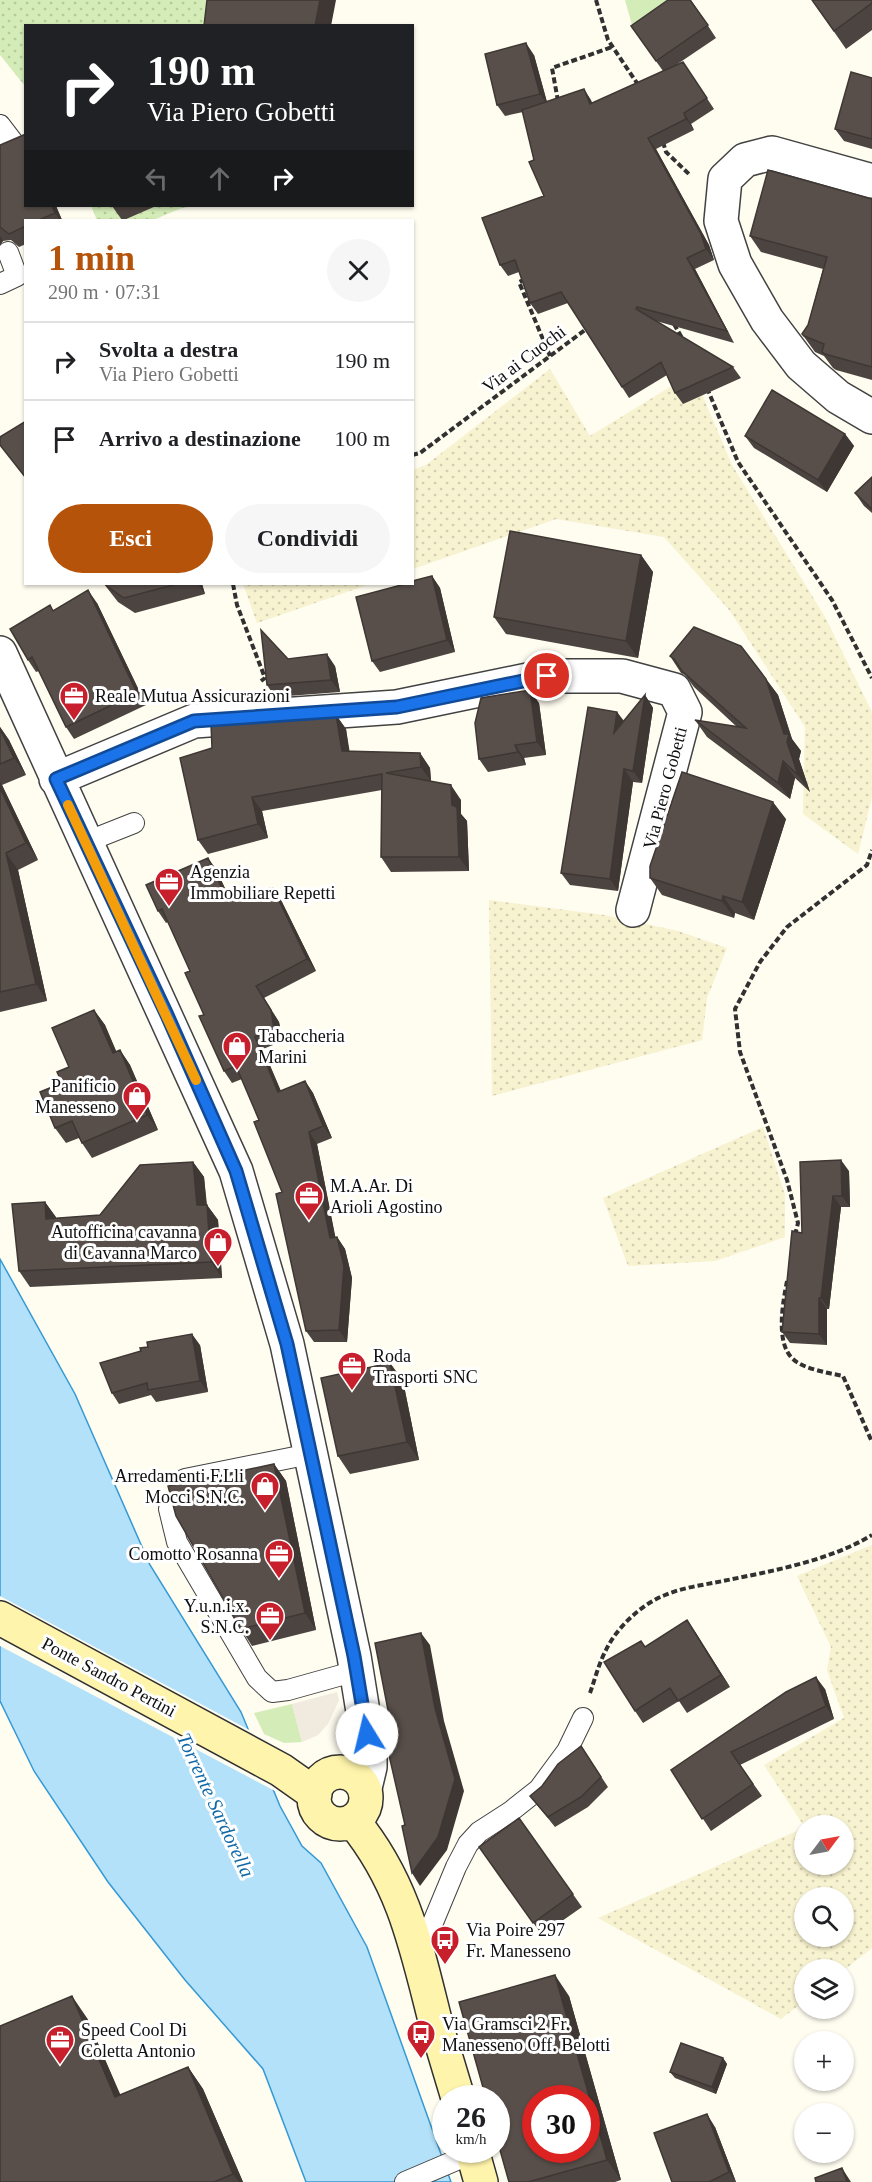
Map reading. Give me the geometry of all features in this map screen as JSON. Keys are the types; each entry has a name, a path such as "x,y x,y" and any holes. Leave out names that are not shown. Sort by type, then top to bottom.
{"main road":[{"name":"Ponte Sandro Pertini","path":"0,1618 281,1770 315,1794"},
{"path":"346,1772 360,1781 365,1788 365,1807 352,1821 337,1824 322,1817 315,1803 317,1786 329,1774 346,1772"},
{"path":"352,1821 370,1842 400,1897 419,1956 454,2085"}],"street":[{"path":"872,181 772,153 745,160 725,179 721,221 735,264 767,320 801,365 838,397 872,417"},
{"path":"0,653 56,779 167,1015 236,1171 287,1344 356,1671 370,1755 365,1788"},
{"name":"Via Piero Gobetti","path":"56,779 194,721 397,707 547,676 622,676 674,690 686,712 633,910"}],"lane":[{"path":"0,125 13,142 0,149"},
{"path":"0,284 17,276 8,252"},
{"path":"86,842 134,823"},
{"path":"185,1479 310,1454"},
{"path":"170,1509 177,1542 257,1678 272,1692 288,1690 356,1671"},
{"path":"419,1956 468,1844 479,1832 510,1812 539,1789 567,1751 583,1718"},
{"path":"405,2182 464,2163"}],"path":[{"path":"596,0 608,40 646,96"},
{"path":"560,107 552,68 612,47"},
{"path":"662,140 666,152 695,180 723,197"},
{"path":"529,277 519,282 550,356"},
{"path":"668,315 684,342"},
{"name":"Via ai Cuochi","path":"414,454 420,453 597,321"},
{"path":"704,382 738,462 832,600 872,678"},
{"path":"233,585 237,605 265,678 256,684"},
{"path":"794,1246 798,1223 787,1180 740,1052 735,1009 760,962 788,927 867,865 872,850"},
{"path":"789,1270 783,1304 782,1340 793,1359 811,1368 843,1376 872,1442"},
{"path":"583,1718 606,1650 631,1618 652,1601 680,1590 797,1565 860,1542 872,1535"}],"shaded area":[{"path":"550,369 590,436 693,373 732,465 825,617 872,712 872,797 858,854 803,814 805,727 730,611 664,537 556,519 414,569 414,469 426,465"},
{"path":"243,585 367,585 257,623"},
{"path":"489,900 604,915 678,931 727,948 707,998 702,1040 492,1096"},
{"path":"763,1127 785,1195 785,1237 715,1261 628,1266 603,1198"},
{"path":"872,1545 872,1948 854,1962 854,1959 794,1959 794,2009 781,2019 598,1918 794,1832 794,1875 854,1875 854,1815 797,1815 764,1765 844,1718 827,1670 831,1647 797,1576"},
{"path":"337,1692 339,1700 328,1724 318,1735 302,1742 292,1704"}],"green space":[{"path":"0,0 214,0 210,24 24,24 24,85 0,55"},
{"path":"625,0 676,0 632,25"},
{"path":"91,207 190,207 155,219 97,219"},
{"path":"292,1704 302,1742 284,1743 264,1734 254,1713"}],"water":[{"name":"Torrente Sardorella","path":"0,1259 75,1394 150,1565 241,1712 280,1806 302,1846 321,1863 367,1947 432,2129 432,2163 444,2163 451,2182 306,2182 263,2069 185,1980 108,1882 34,1771 0,1701"}],"pier":[{"path":"0,1596 253,1732 277,1792 0,1646"}],"building":[{"path":"207,0 320,0 315,24 204,24"},
{"path":"668,0 690,0 708,25 656,61 631,26"},
{"path":"812,0 872,0 872,3 834,31"},
{"path":"526,43 540,94 497,105 485,54"},
{"path":"683,62 707,98 684,113 686,119 648,138 701,234 706,249 687,258 727,331 637,307 636,309 733,367 675,393 661,362 622,387 561,292 530,303 515,260 500,265 482,218 544,196 529,162 534,160 522,110 584,89 590,104"},
{"path":"851,72 872,78 872,139 835,129"},
{"path":"24,135 24,207 52,207 55,213 41,219 24,219 24,227 9,234 0,227 0,145"},
{"path":"768,170 872,199 872,367 825,354 822,352 824,344 802,334 808,325 827,257 750,236"},
{"path":"772,390 845,434 818,480 745,436"},
{"path":"24,422 24,475 0,445 0,437"},
{"path":"872,477 872,509 855,493"},
{"path":"510,531 641,555 626,641 494,617"},
{"path":"432,576 447,640 372,661 356,597 401,585 414,585 414,580"},
{"path":"106,585 173,585 124,598"},
{"path":"88,590 137,693 66,727 32,657 28,660 10,629 50,605 53,611"},
{"path":"694,627 741,646 766,679 784,734 789,734 787,742 798,775 783,761 778,783 695,720 746,728 682,671 670,656"},
{"path":"261,630 288,659 327,654 331,680 267,685"},
{"path":"530,690 537,742 515,745 518,752 479,759 475,723 481,698"},
{"path":"645,695 633,771 624,769 610,879 561,873 588,707 617,712 614,733"},
{"path":"336,715 342,751 420,753 421,767 386,773 451,785 452,805 457,807 459,857 381,857 382,774 252,797 258,824 198,840 180,758 212,748 211,724"},
{"path":"0,729 14,758 0,764"},
{"path":"682,772 773,802 742,902 723,896 722,901 650,878 650,866"},
{"path":"0,788 26,843 6,853 36,984 0,992"},
{"path":"208,858 223,891 273,888 307,959 256,986 271,1010 274,1029 255,1037 278,1092 305,1081 323,1126 309,1132 330,1238 337,1237 344,1266 339,1330 306,1331 276,1194 282,1192 254,1122 259,1120 236,1066 224,1071 199,1016 204,1015 185,973 190,971 162,909 158,911 146,885"},
{"path":"94,1010 113,1053 120,1050 147,1115 82,1143 72,1121 55,1128 40,1092 62,1083 57,1072 69,1067 52,1028"},
{"path":"841,1160 842,1196 833,1196 821,1298 819,1298 819,1334 782,1332 792,1231 802,1233 800,1162"},
{"path":"193,1162 197,1205 207,1205 211,1262 19,1271 12,1204 45,1202 46,1219 100,1215 140,1165"},
{"path":"192,1334 200,1381 148,1390 147,1383 112,1393 100,1363 141,1351 140,1348 148,1347 147,1342"},
{"path":"390,1363 407,1442 338,1456 321,1378"},
{"path":"274,1464 305,1613 241,1629 176,1516 168,1486"},
{"path":"687,1620 721,1675 678,1701 670,1688 635,1711 604,1662 641,1641 645,1647"},
{"path":"421,1633 435,1708 455,1779 438,1837 412,1873 402,1826 405,1825 386,1742 394,1741 375,1643"},
{"path":"816,1677 826,1706 731,1752 753,1784 702,1819 671,1770 786,1692"},
{"path":"581,1746 601,1777 581,1797 548,1817 530,1796 542,1786 558,1764"},
{"path":"519,1818 573,1894 533,1923 479,1847"},
{"path":"555,1975 586,2085 522,2085 522,2163 596,2163 528,2182 509,2182 504,2163 510,2163 510,2085 482,2085 459,2002"},
{"path":"72,1996 115,2097 188,2067 233,2174 214,2182 0,2182 0,2026"},
{"path":"681,2043 723,2058 712,2087 670,2072"},
{"path":"707,2114 729,2172 709,2182 672,2182 654,2133"},
{"path":"600,2135 607,2160 600,2162"},
{"path":"842,2168 847,2182 816,2182 815,2178"}],"slow traffic":[{"path":"68,805 196,1080"}],"place":[{"name":"Reale Mutua Assicurazioni","path":"74,722"},
{"name":"Agenzia Immobiliare Repetti","path":"169,908"},
{"name":"Tabaccheria Marini","path":"237,1072"},
{"name":"Panificio Manesseno","path":"137,1122"},
{"name":"M.A.Ar. Di Arioli Agostino","path":"309,1222"},
{"name":"Autofficina cavanna di Cavanna Marco","path":"218,1268"},
{"name":"Roda Trasporti SNC","path":"352,1392"},
{"name":"Arredamenti F.Lli Mocci S.N.C.","path":"265,1512"},
{"name":"Comotto Rosanna","path":"279,1580"},
{"name":"Y.u.n.i.x. S.N.C.","path":"270,1642"},
{"name":"Via Poire 297 Fr. Manesseno","path":"445,1966"},
{"name":"Via Gramsci 2 Fr. Manesseno Off. Belotti","path":"421,2060"},
{"name":"Speed Cool Di Coletta Antonio","path":"60,2066"}],"route":[{"path":"367,1734 354,1656 287,1344 236,1171 167,1015 56,779 194,721 397,707 547,676"}]}
